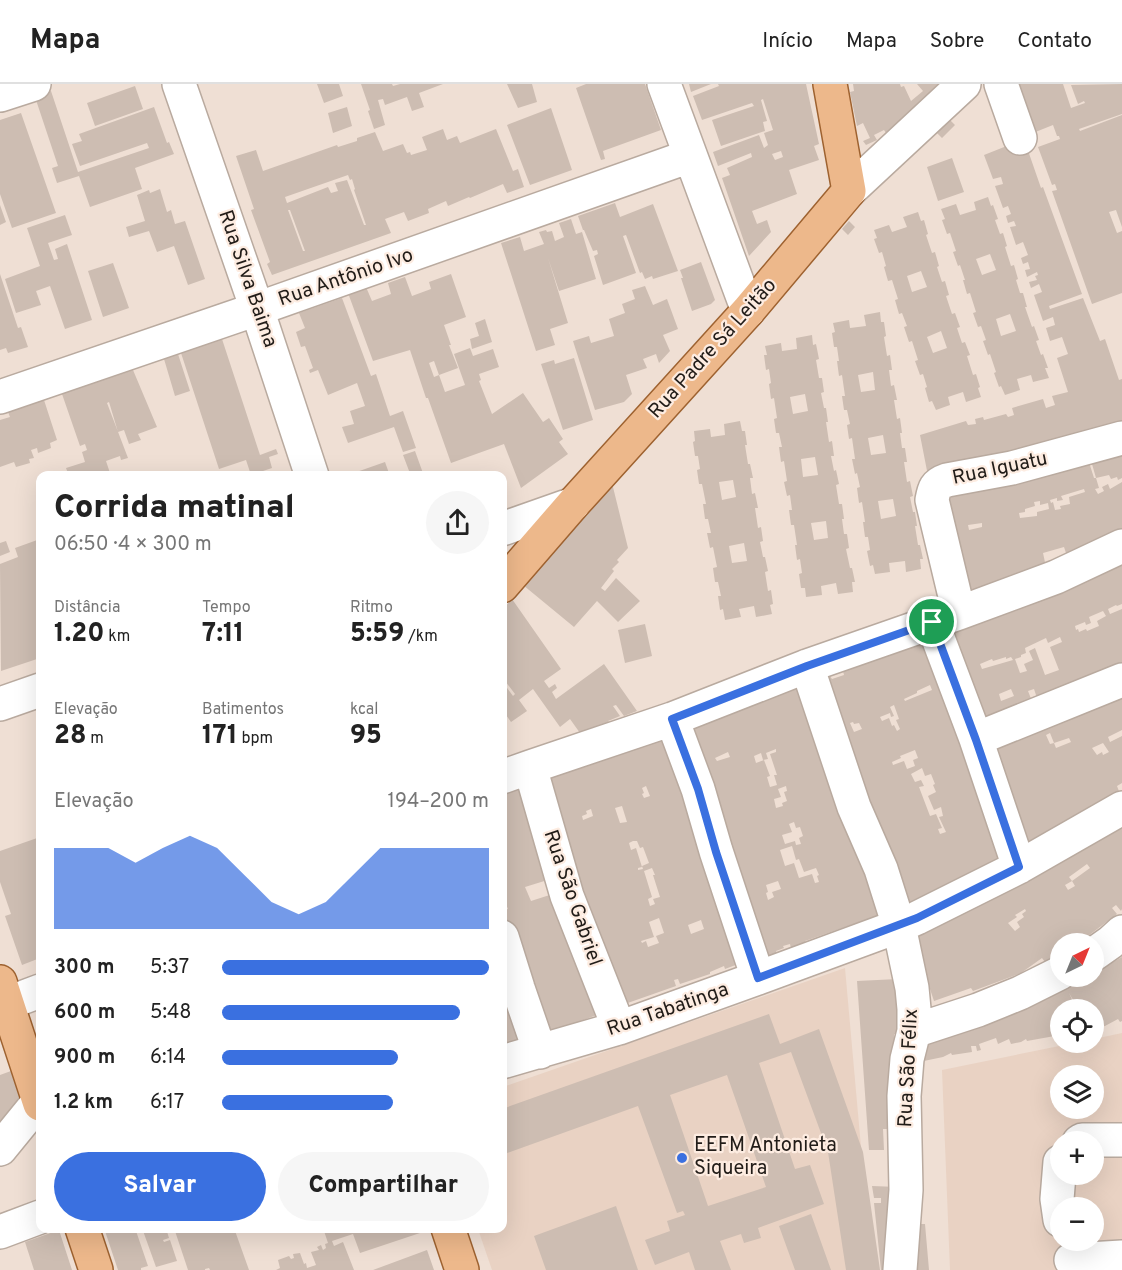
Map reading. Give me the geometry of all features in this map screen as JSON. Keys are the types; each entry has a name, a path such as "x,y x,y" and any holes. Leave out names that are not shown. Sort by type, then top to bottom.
{"main road":[{"path":"830,84 849,191"},
{"name":"Rua Padre Sá Leitão","path":"507,580 748,311 849,191"},
{"path":"2,997 36,1091"},
{"path":"84,1233 96,1270"},
{"path":"450,1233 462,1270"}],"street":[{"path":"0,95 34,84"},
{"name":"Rua Silva Baima","path":"179,84 310,471"},
{"path":"664,84 748,311"},
{"path":"849,191 964,84"},
{"path":"1001,84 1020,138"},
{"name":"Rua Antônio Ivo","path":"0,397 690,156"},
{"name":"Rua Iguatu","path":"946,618 932,500 935,487 946,480 1012,468 1122,438"},
{"name":"Rua Padre Sá Leitão","path":"507,527 573,504"},
{"path":"516,772 672,719 807,666 1056,577 1122,546"},
{"path":"946,618 976,740 1019,867"},
{"name":"Rua São Félix","path":"807,666 854,807 880,869 899,926 912,988 914,1031 907,1059 904,1096 906,1190 900,1270"},
{"path":"976,740 1122,680"},
{"path":"0,705 36,692"},
{"path":"672,719 698,789 716,852 758,978"},
{"name":"Rua São Gabriel","path":"516,772 620,1028"},
{"name":"Rua Tabatinga","path":"507,1061 620,1028 899,926 1019,867 1122,808"},
{"path":"1104,947 1122,932"},
{"path":"507,953 540,1052"},
{"path":"914,1031 978,1010 1050,978"},
{"path":"2,997 36,992"},
{"path":"0,1149 36,1107"},
{"path":"1104,1140 1122,1140"},
{"path":"0,1232 36,1218"},
{"path":"1069,1257 1122,1257"}],"shaded area":[{"name":"EEFM Antonieta Siqueira","path":"845,968 872,1270 492,1270 479,1233 507,1233 507,1086"},
{"path":"1122,1033 1122,1270 950,1270 942,1070 1050,1048 1050,1053 1104,1053 1104,1037"}],"building":[{"path":"317,84 339,84 343,96 324,103"},
{"path":"361,84 392,84 393,86 443,84 419,93 424,107 412,111 407,97 385,105 383,99 378,100 385,125 374,129"},
{"path":"507,84 532,84 537,102 518,108"},
{"path":"586,84 645,84 661,130 603,151 605,159 601,160 576,88"},
{"path":"689,84 711,84 691,92"},
{"path":"718,84 806,84 819,144 814,146 819,160 789,170 797,194 752,211 757,224 767,220 771,232 749,256 722,178 730,175 727,168 752,157 751,153 718,166 713,152 759,135 764,148 768,145 764,133 773,130 763,99 761,100 767,121 763,122 765,131 721,146 712,120 754,106 752,103 702,120 693,96 719,86","holes":["781,151 783,157 775,160 772,154"]},
{"path":"853,84 900,84 901,87 904,86 911,101 923,91 917,84 943,84 917,112 898,122 900,126 886,133 884,130 874,135 877,140 866,145 863,141 870,138 863,123 857,126 850,92 854,91"},
{"path":"1016,84 1063,84 1071,108 1085,103 1084,101 1078,104 1071,85 1122,84 1122,114 1079,129 1080,131 1122,115 1122,227 1116,210 1109,212 1117,233 1122,231 1122,293 1092,304 1052,191 1057,190 1055,184 1052,185 1038,147 1060,139 1059,136 1053,125 1033,133"},
{"path":"135,86 143,109 95,126 87,103"},
{"path":"51,91 78,172 149,148 147,143 80,166 72,144 82,141 79,134 154,107 167,143 169,142 174,154 135,168 142,189 90,207 79,176 57,183 52,168 58,166 35,97"},
{"path":"347,107 352,126 333,133 328,113"},
{"path":"551,108 572,170 530,185 507,125"},
{"path":"21,113 56,213 12,228 0,194 0,120"},
{"path":"949,119 955,125 942,138 936,132"},
{"path":"443,129 447,140 457,136 460,143 496,129 513,171 518,169 524,187 507,193 503,184 448,206 446,201 428,209 429,213 408,221 404,212 385,219 391,233 272,275 267,264 270,262 251,210 254,209 236,156 256,150 263,171 337,145 338,147 357,141 357,138 375,132 383,151 403,144 407,153 410,152 411,155 427,150 422,137","holes":["348,175 350,180 352,179 366,225 364,225 347,180 335,183 338,191 331,193 328,187 287,203 285,197","288,210 290,210 305,251 303,251"]},
{"path":"1024,139 1082,294 1049,306 1050,309 1083,298 1100,341 1105,339 1119,380 1122,379 1122,428 929,481 920,435 966,421 968,425 976,424 975,419 983,417 984,420 1006,414 1008,417 1014,415 1012,408 1043,399 1046,408 1055,405 1052,396 1068,392 1057,358 1068,354 1062,337 1050,341 1046,328 1055,325 1053,317 1043,321 1034,295 1042,292 1039,284 1031,288 1029,282 1037,280 1035,276 1038,275 1037,272 1027,277 1025,270 1030,269 1028,262 1023,264 1021,258 1028,255 1023,242 1016,245 1010,227 1016,226 1014,221 1008,223 1006,216 1011,214 1008,206 1003,208 995,186 1003,184 1001,177 993,179 984,155"},
{"path":"952,158 964,192 938,201 927,167"},
{"path":"160,189 167,212 171,210 175,224 185,221 205,279 188,285 174,246 157,252 149,231 129,237 126,227 145,221 137,195 149,190 150,193"},
{"path":"988,197 991,206 993,205 998,219 995,220 1000,234 1003,233 1011,266 1014,265 1018,279 1016,280 1020,293 1023,293 1027,307 1025,307 1039,340 1036,341 1048,368 1045,368 1049,378 1033,382 1031,375 1017,379 1020,390 1005,395 994,373 996,372 983,341 986,340 981,326 978,327 973,313 976,312 970,293 967,294 960,265 958,266 953,252 956,251 950,233 947,234 942,220 945,219 941,209 956,204 960,215 976,210 974,202","holes":["990,254 996,270 982,275 976,259","1010,314 1016,331 1001,336 996,319"]},
{"path":"615,203 620,217 653,204 678,271 653,279 652,276 645,279 642,272 640,273 626,235 623,236 636,273 603,285 594,256 598,254 597,250 593,251 578,216"},
{"path":"0,205 6,222 0,225"},
{"path":"918,212 921,221 924,220 928,234 926,235 932,253 935,252 942,282 945,281 949,295 946,296 952,314 955,313 960,327 957,328 962,343 965,342 970,355 967,356 973,375 976,374 981,397 966,402 963,392 948,397 950,405 936,410 932,401 929,402 923,374 920,375 915,361 918,360 912,341 909,342 904,327 907,326 902,313 899,314 895,300 898,299 892,280 888,281 882,252 879,253 874,239 877,238 874,230 889,225 892,232 907,227 903,217","holes":["921,271 927,287 912,292 907,276","941,331 947,348 933,353 927,337"]},
{"path":"65,215 72,235 48,243 54,260 58,259 55,249 67,244 92,320 65,329 50,286 36,291 41,305 16,313 5,279 40,266 27,228"},
{"path":"571,219 576,234 582,232 596,279 559,291 548,258 568,323 550,329 555,345 536,351 501,243 520,237 524,251 544,244 539,232 546,230 547,232 552,231 555,241 564,237 559,223"},
{"path":"849,221 855,227 848,235 842,229"},
{"path":"701,262 715,300 711,304 692,311 680,270"},
{"path":"113,263 129,308 103,317 88,271"},
{"path":"0,274 18,328 21,327 28,347 8,353 6,348 0,350"},
{"path":"451,274 466,317 444,325 458,368 439,375 445,392 465,385 454,354 470,348 473,356 493,349 499,367 479,374 481,380 479,381 492,414 523,393 543,422 549,418 563,439 559,442 568,454 521,488 504,444 451,463 410,350 373,361 348,293 366,287 372,301 391,294 388,283 405,277 412,296 431,289 429,282","holes":["434,361 439,375 434,377 429,363"]},
{"path":"645,286 653,305 667,299 678,329 663,335 670,351 659,363 656,354 643,359 647,368 626,375 632,394 624,402 595,410 573,341 589,336 591,343 614,336 609,319 625,313 622,304 635,299 632,290"},
{"path":"342,298 371,376 376,374 390,416 403,411 416,448 403,452 394,427 348,443 342,427 354,424 350,411 365,406 357,383 328,395 318,370 310,373 309,370 313,368 305,346 301,347 296,332 305,328 299,313"},
{"path":"880,312 881,322 884,322 887,356 890,355 891,386 894,385 897,400 894,400 897,419 900,418 902,448 905,448 907,462 904,462 907,482 910,481 913,496 910,497 913,512 915,512 918,545 920,545 923,559 920,559 921,569 906,572 905,561 889,563 890,572 875,574 873,565 870,566 867,551 870,550 868,537 865,537 862,502 859,503 857,488 860,487 852,459 855,459 852,438 849,439 847,425 850,424 847,410 844,410 842,375 839,376 837,347 834,347 832,333 835,332 833,323 849,320 850,328 866,326 864,315","holes":["873,372 875,390 861,392 858,375","883,435 886,453 871,455 868,438","893,499 896,516 881,519 878,501"]},
{"path":"485,319 492,342 472,349 470,339 479,336 475,323"},
{"path":"812,335 813,345 816,344 819,378 822,378 824,392 821,393 824,408 826,408 829,442 832,441 834,456 831,456 839,484 836,485 839,504 842,504 844,534 847,534 849,548 846,549 855,582 852,582 853,592 838,594 836,583 821,586 822,595 806,597 805,588 801,588 800,559 797,560 794,525 791,525 789,510 792,510 790,495 787,496 784,482 787,481 784,461 781,462 779,447 782,447 779,433 776,433 774,419 777,418 774,398 771,399 769,369 766,370 764,355 767,355 765,346 781,343 782,351 797,349 796,338","holes":["805,394 808,411 793,414 790,397","815,457 818,475 803,477 801,459","826,521 828,538 814,540 811,523"]},
{"path":"222,339 260,455 276,449 278,454 269,457 272,468 250,471 246,460 219,469 181,353"},
{"path":"178,354 190,391 175,396 164,359"},
{"path":"574,358 593,420 563,430 541,364 554,360 555,364"},
{"path":"133,370 157,427 138,434 141,440 129,444 124,430 118,432 128,458 121,460 120,456 106,461 109,471 67,471 66,468 85,462 82,452 87,450 85,444 80,446 62,394","holes":["109,402 118,431 107,403"]},
{"path":"44,400 57,440 50,443 51,448 46,450 38,453 37,448 31,450 34,458 29,459 30,463 16,467 14,462 0,467 0,420 10,417 8,412"},
{"path":"740,421 742,431 745,431 748,464 750,464 753,478 750,478 752,494 755,493 758,508 755,508 763,541 760,542 768,571 765,572 768,591 771,590 773,604 770,605 772,614 756,617 754,606 739,609 741,617 725,620 723,609 720,610 718,596 721,596 718,582 715,582 713,568 717,567 713,547 710,548 707,533 711,533 708,519 705,519 703,504 706,504 702,484 699,484 697,470 700,469 693,442 695,441 694,431 710,429 711,437 725,435 724,424","holes":["733,480 736,497 722,500 719,482","744,543 747,561 732,563 729,546"]},
{"path":"1122,439 1122,478 1111,479 1109,475 1096,478 1088,450"},
{"path":"415,451 422,471 409,471 403,455"},
{"path":"1087,456 1099,488 1095,489 1098,494 1104,491 1102,487 1108,484 1110,489 1122,482 1122,532 1067,556 1064,547 1043,553 1046,567 1031,569 1032,574 970,596 940,488","holes":["1084,489 1085,492 1069,497 1070,504 1060,506 1061,509 1055,510 1053,502 1051,503 1050,500 1057,498 1057,501 1063,500 1061,496","1040,501 1040,505 1048,503 1049,509 1037,512 1037,516 1020,518 1019,513 1035,506 1034,502","982,523 982,527 969,530 968,525"]},
{"path":"385,462 388,471 359,471"},
{"path":"612,483 628,548 617,560 619,562 612,569 614,571 601,588 605,591 616,578 640,601 618,622 597,601 574,627 523,585"},
{"path":"36,540 36,659 1,671 0,564 18,557 15,548"},
{"path":"6,541 10,552 0,556 0,543"},
{"path":"1122,555 1122,604 1108,609 1110,614 1122,609 1122,674 1040,707 1034,689 1028,691 1035,709 988,728 975,688 971,690 950,631","holes":["1103,611 1106,616 1097,621 1099,626 1087,631 1086,629 1079,632 1078,629 1076,630 1075,626 1085,622 1086,625 1091,623 1089,617","1060,637 1062,642 1050,647 1059,670 1045,675 1035,648 1029,651 1033,660 1024,664 1027,671 1020,673 1015,659 1026,653 1025,648 1046,638 1048,643","1006,657 1006,659 1011,657 1013,660 982,669 980,664 992,659 993,661","1011,689 1014,696 1001,701 999,694"]},
{"path":"512,599 561,669 544,681 549,688 555,684 557,688 552,692 556,699 604,664 637,711 624,716 616,705 613,706 620,716 580,733 570,719 560,727 533,689 519,700 527,711 511,722 507,716 507,688 513,696 515,694 507,684 507,604"},
{"path":"645,624 652,656 625,663 618,630"},
{"path":"930,637 1011,856 907,905 841,738 848,735 846,729 839,732 818,681 830,676 832,679 844,675 843,671","holes":["930,685 932,690 905,701 904,699","894,705 899,719 896,720 900,729 897,731 889,718 882,721 880,717 890,713 891,717 894,716 890,707","850,723 859,723 862,729 854,732","915,750 918,758 913,760 915,766 907,769 904,761 893,765 892,762 901,758 900,756","922,768 925,776 931,774 936,792 928,796 934,810 941,807 943,816 939,817 946,832 940,834 938,829 942,828 936,814 930,816 919,787 924,786 921,780 915,782 911,774"]},
{"path":"802,685 885,913 791,948 790,944 783,946 784,948 776,951 777,954 760,959 688,722","holes":["776,749 776,752 770,754 777,775 774,775 777,785 770,787 767,777 770,776 764,760 756,763 754,756 761,753 763,760 768,759 766,753","728,752 730,757 717,761 715,758","786,786 787,791 784,792 787,801 782,803 783,806 776,808 774,799 781,797 778,789","794,822 796,828 800,827 803,836 799,838 801,844 796,845 795,841 785,844 782,835 792,832 789,824","792,846 796,860 799,859 804,872 816,868 819,882 815,883 812,874 799,878 794,863 785,866 780,850","778,881 781,889 772,892 774,897 768,900 766,893 768,892 766,885"]},
{"path":"1122,687 1122,730 1108,737 1110,742 1122,736 1122,783 1117,786 1120,794 1028,843 989,738","holes":["1050,733 1054,743 1050,744 1046,735","1069,738 1071,742 1056,748 1054,743","1103,743 1109,752 1097,755 1092,748"]},
{"path":"665,730 741,963 725,969 724,966 710,974 680,984 678,979 674,980 676,986 622,1005 543,776 574,764 576,770 589,765 587,759","holes":["646,786 650,796 644,798 642,788","622,806 627,822 620,823 615,808","591,809 593,816 583,820 582,816 587,814 586,811","633,841 637,841 640,848 643,847 649,863 642,866 643,869 638,870 642,867 636,848 631,850 629,843","652,868 660,897 653,899 655,904 650,906 648,899 652,897 644,871","659,918 664,933 656,936 659,943 648,947 646,941 642,943 641,941 654,937 649,922","701,920 704,929 691,934 688,925"]},
{"path":"523,782 554,878 525,887 531,901 559,892 599,1014 540,1037 507,930 507,787"},
{"path":"1122,817 1121,911 1116,905 1112,908 1117,914 1092,933 1050,933 1050,958 1045,962 1042,958 1021,973 973,991 971,988 934,1001 910,929","holes":["1087,864 1090,868 1072,881 1069,877","1072,881 1075,886 1068,890 1065,885","1025,909 1026,911 1022,914 1024,917 1017,922 1020,927 1015,931 1008,923"]},
{"path":"36,838 36,960 22,965 5,916 11,914 0,882 0,851"},
{"path":"1110,957 1113,962 1122,957 1122,1021 1118,1019 1104,1026 1104,999 1073,999 1069,993 1072,999 1050,999 1050,1037 1027,1041 1026,1039 1011,1044 1009,1039 998,1044 996,1038 979,1044 981,1050 977,1051 976,1046 971,1046 972,1052 952,1055 951,1053 919,1062 922,1043 1050,986 1104,987 1104,960"},
{"path":"507,973 529,1039 507,1046"},
{"path":"898,979 899,1035 894,1034 896,1129 883,1129 884,1150 869,1150 857,981"},
{"path":"769,1014 780,1044 819,1029 863,1152 880,1270 846,1270 828,1152 791,1052 759,1063 795,1169 810,1165 824,1204 758,1228 761,1238 744,1243 741,1234 720,1241 731,1270 695,1270 689,1252 655,1265 645,1240 670,1231 667,1221 685,1215 683,1211 677,1213 638,1106 507,1153 507,1107","holes":["727,1075 766,1187 708,1206 670,1095"]},
{"path":"11,1071 22,1103 0,1124 0,1075"},
{"path":"872,1186 898,1187 896,1270 881,1270 874,1203 881,1203 881,1198 874,1198"},
{"path":"616,1206 638,1270 546,1270 534,1236"},
{"path":"811,1214 831,1270 795,1270 779,1226"},
{"path":"917,1224 925,1224 929,1270 913,1270"},
{"path":"50,1233 60,1233 72,1270 34,1270 25,1242"},
{"path":"106,1233 137,1233 148,1266 141,1270 118,1270"},
{"path":"144,1233 168,1233 169,1238 163,1240 164,1242 170,1240 177,1261 156,1267"},
{"path":"176,1233 236,1233 249,1270 210,1270 209,1268 188,1270"},
{"path":"325,1233 420,1233 360,1253 353,1234 332,1241 334,1246 343,1242 354,1270 276,1270 280,1268 278,1260 289,1256 291,1259 294,1258 293,1254 300,1253 307,1268 316,1265 311,1252 319,1250 317,1247 321,1245 323,1250 326,1248 325,1244 328,1243"},
{"path":"427,1250 434,1270 373,1270"}],"place":[{"name":"EEFM Antonieta Siqueira","path":"682,1158"}],"route":[{"path":"932,622 976,740 1019,867 899,926 758,978 716,852 698,789 672,719 807,666 932,622"}]}
